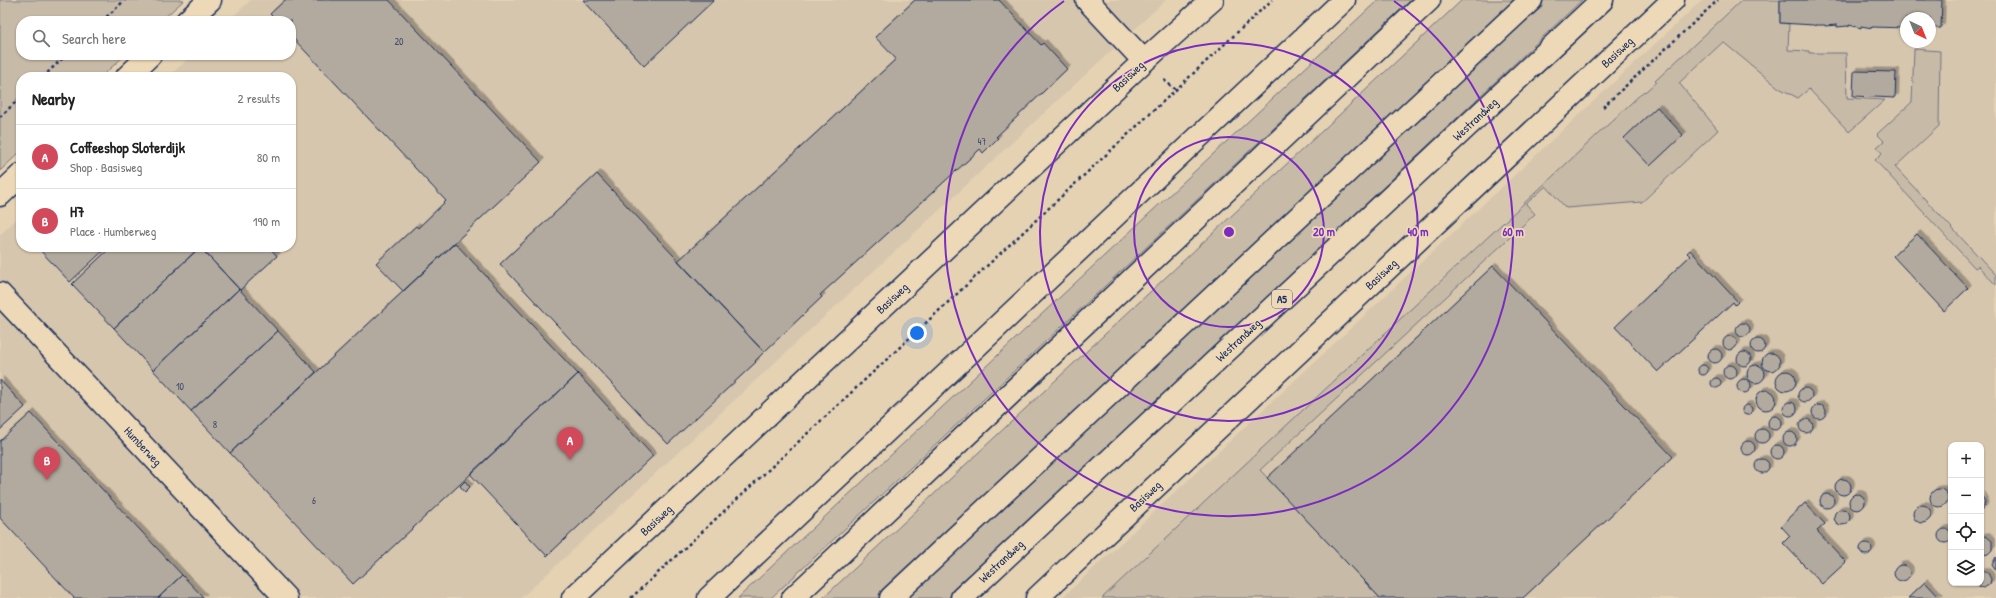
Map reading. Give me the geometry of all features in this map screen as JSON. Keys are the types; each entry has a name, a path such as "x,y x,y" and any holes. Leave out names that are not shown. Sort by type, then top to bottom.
{"main road":[{"path":"192,16 210,0"},
{"path":"1087,0 1144,61"},
{"name":"Basisweg","path":"573,598 1144,61 1212,0"},
{"path":"709,598 1344,0"},
{"path":"793,598 1429,0"},
{"path":"891,598 1531,0"},
{"name":"Westrandweg","path":"962,598 1602,0"},
{"name":"Basisweg","path":"1037,598 1673,0"},
{"path":"132,72 145,60"},
{"path":"0,195 16,180"},
{"name":"Humberweg","path":"0,294 286,598"}],"path":[{"path":"107,16 125,0"},
{"path":"631,598 1272,0"},
{"path":"48,72 61,60"},
{"path":"0,117 16,102"}],"shaded area":[{"path":"0,0 184,0 166,16 16,16 16,60 120,60 106,72 16,72 16,156 0,171"},
{"path":"251,0 1166,0 521,598 0,598 0,235 16,220 16,252 296,252 296,72 173,72 187,60 296,60 296,16 233,16"},
{"path":"1378,0 1411,0 771,598 738,598"},
{"path":"1462,0 1582,0 948,598 823,598"},
{"path":"1702,0 1996,0 1996,598 1062,598"},
{"path":"1742,0 1780,0 1780,23 1789,24 1788,50 1809,51 1809,53 1846,53 1847,98 1885,100 1849,132 1809,89 1798,98 1779,88 1723,42 1679,83 1718,130 1642,202 1566,208 1546,186 1526,204 1535,214 1260,470 1380,598 1102,598 1644,91 1645,92 1656,82 1655,81"},
{"path":"1914,49 1940,51 1939,126 1895,167 1996,275 1996,285 1978,266 1975,268 1875,160 1882,153 1877,147 1884,141 1877,134 1912,102"}],"building":[{"path":"285,0 389,0 541,162 403,291 376,263 416,226 418,228 446,201 296,41 296,16 272,16 270,14"},
{"path":"583,0 714,0 644,66"},
{"path":"915,0 999,0 1041,45 1043,43 1067,69 996,137 998,138 983,153 980,149 820,295 822,297 764,352 678,261 896,59 875,37"},
{"path":"1780,0 1942,0 1941,28 1936,28 1936,12 1900,12 1900,28 1872,28 1861,26 1861,28 1849,25 1849,27 1837,27 1837,25 1815,26 1780,23"},
{"path":"1854,71 1896,72 1895,98 1853,96"},
{"path":"1657,107 1683,135 1650,166 1624,138"},
{"path":"597,174 764,352 755,361 756,362 668,444 500,264"},
{"path":"1917,234 1968,288 1944,311 1893,256"},
{"path":"455,243 578,374 353,584 230,453"},
{"path":"1690,250 1738,302 1735,305 1733,302 1658,372 1615,327 1690,256 1687,253"},
{"path":"42,252 102,252 70,282"},
{"path":"106,252 195,252 114,328 72,284"},
{"path":"195,252 205,252 239,289 153,370 114,328"},
{"path":"205,252 273,252 277,256 240,290"},
{"path":"1493,266 1673,457 1523,598 1380,598 1267,478"},
{"path":"239,289 278,331 191,411 153,370"},
{"path":"1740,323 1746,323 1750,327 1750,333 1746,337 1740,337 1736,333 1736,327"},
{"path":"278,331 316,372 230,453 191,411"},
{"path":"1727,336 1733,336 1737,340 1737,346 1733,350 1727,350 1723,346 1723,340"},
{"path":"1755,339 1761,339 1765,343 1765,349 1761,353 1755,353 1751,349 1751,343"},
{"path":"1712,349 1718,349 1722,353 1722,359 1718,363 1712,363 1708,359 1708,353"},
{"path":"1741,352 1747,352 1751,356 1751,362 1747,366 1741,366 1737,362 1737,356"},
{"path":"1771,353 1777,356 1780,362 1777,368 1771,371 1765,368 1762,362 1765,356"},
{"path":"1701,365 1705,365 1707,366 1707,374 1701,375 1698,372 1698,368"},
{"path":"1727,365 1733,365 1737,369 1737,375 1733,379 1727,379 1723,375 1723,369"},
{"path":"1756,365 1762,368 1765,374 1762,380 1756,383 1750,380 1747,374 1750,368"},
{"path":"1786,371 1793,374 1796,381 1793,388 1786,391 1779,388 1776,381 1779,374"},
{"path":"578,374 653,456 547,556 470,474"},
{"path":"1714,378 1718,378 1720,379 1720,387 1714,388 1711,385 1711,381"},
{"path":"1741,379 1747,379 1751,383 1751,389 1747,393 1741,393 1737,389 1737,383"},
{"path":"0,380 25,407 0,430"},
{"path":"1802,388 1808,388 1812,392 1812,398 1808,402 1802,402 1798,398 1798,392"},
{"path":"1766,390 1773,393 1776,400 1773,407 1766,410 1759,407 1756,400 1759,393"},
{"path":"1787,402 1793,402 1797,406 1797,412 1793,416 1787,416 1783,412 1783,406"},
{"path":"1745,405 1749,405 1751,406 1751,414 1745,415 1742,412 1742,408"},
{"path":"1816,405 1822,405 1826,409 1826,415 1822,419 1816,419 1812,415 1812,409"},
{"path":"31,413 182,575 158,598 74,598 0,518 0,441"},
{"path":"1772,416 1778,416 1782,420 1782,426 1778,430 1772,430 1768,426 1768,420"},
{"path":"1803,419 1809,419 1813,423 1813,429 1809,433 1803,433 1799,429 1799,423"},
{"path":"1759,429 1765,429 1769,433 1769,439 1765,443 1759,443 1755,439 1755,433"},
{"path":"1787,432 1793,432 1797,436 1797,442 1793,446 1787,446 1783,442 1783,436"},
{"path":"1745,441 1751,441 1755,445 1755,451 1751,455 1745,455 1741,451 1741,445"},
{"path":"1774,445 1780,445 1784,449 1784,455 1780,459 1774,459 1770,455 1770,449"},
{"path":"1759,459 1765,459 1769,463 1769,469 1765,473 1759,473 1755,469 1755,463"},
{"path":"1840,479 1846,479 1851,484 1849,493 1846,495 1840,495 1835,490 1835,484"},
{"path":"465,481 470,487 465,492 460,486"},
{"path":"1935,489 1943,489 1948,494 1948,502 1943,507 1935,507 1930,502 1930,494"},
{"path":"1824,494 1830,494 1834,498 1834,504 1830,508 1824,508 1820,504 1820,498"},
{"path":"1854,494 1860,494 1865,499 1863,508 1860,510 1854,510 1849,505 1849,499"},
{"path":"1805,503 1825,524 1817,531 1846,562 1822,584 1783,543 1790,536 1781,526"},
{"path":"1918,505 1926,505 1931,510 1929,521 1926,523 1918,523 1913,518 1913,510"},
{"path":"1839,509 1845,509 1850,514 1848,523 1845,525 1839,525 1834,520 1834,514"},
{"path":"1942,529 1948,529 1948,543 1942,543 1938,539 1938,533"},
{"path":"1984,536 1986,536 1992,541 1992,550 1988,554 1984,555 1984,550"},
{"path":"1864,543 1868,543 1872,549 1868,555 1864,555 1860,551 1860,547"},
{"path":"1996,557 1996,571 1992,565"},
{"path":"1902,565 1908,567 1910,573 1908,579 1902,581 1896,579 1894,573 1896,567"},
{"path":"1984,572 1988,573 1991,579 1990,584 1984,588 1977,586 1984,586"},
{"path":"182,575 204,598 158,598"},
{"path":"1925,582 1940,598 1908,598"}],"place":[{"name":"Coffeeshop Sloterdijk","path":"570,460"},
{"name":"H7","path":"47,480"}]}
